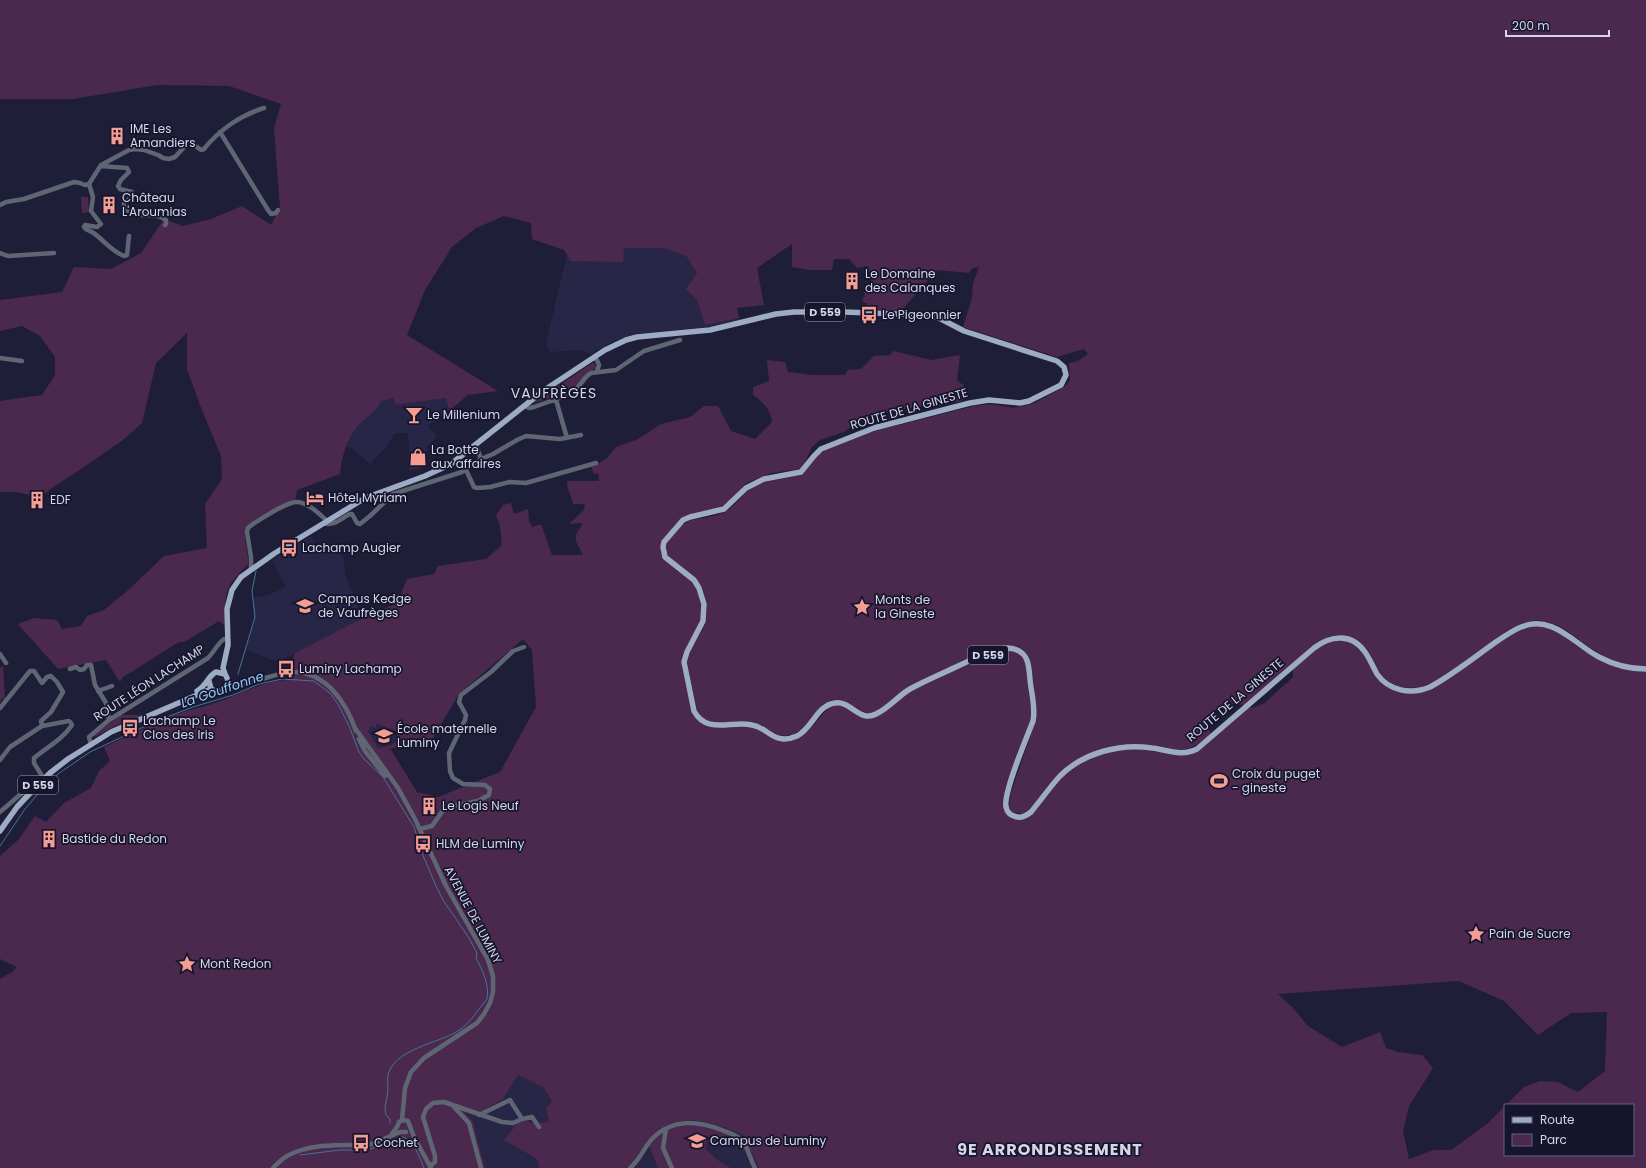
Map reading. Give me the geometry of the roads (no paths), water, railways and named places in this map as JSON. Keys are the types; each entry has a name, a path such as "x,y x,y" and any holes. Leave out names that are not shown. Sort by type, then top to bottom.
{"main road":[{"name":"ROUTE LÉON LACHAMP","path":"225,674 223,668 227,652 227,609 234,586 241,577 251,569 365,498 445,468 543,391 617,343 637,337 710,330 776,314 800,312 844,312 934,316 964,331 1057,361 1062,365 1065,371"},
{"name":"ROUTE DE LA GINESTE","path":"1065,371 1065,378 1061,385 1025,402 1014,403 989,400 970,403 874,428 833,444 817,452 801,472 764,479 746,488 729,506 724,509 690,517 679,523 669,535 662,547 665,557 694,580 700,588 704,604 704,614 701,628 687,652 684,662 685,673 694,711 698,717 702,721 710,724 754,725 770,735 782,739 790,738 806,730 819,713 829,704 841,703 859,714 865,716 875,715 915,686 972,660 1006,649 1016,649 1023,654 1028,662 1034,712 1033,721 1006,800 1010,814 1018,817 1026,816 1031,812 1064,772 1092,755 1113,749 1129,747 1151,748 1180,753 1196,749 1314,648 1324,641 1333,638 1344,638 1355,642 1366,653 1382,679 1394,688 1407,691 1422,690 1435,684 1514,630 1532,624 1544,624 1555,627 1591,652 1609,662 1630,668 1646,669"},
{"name":"ROUTE LÉON LACHAMP","path":"216,672 226,638"},
{"path":"216,672 225,674 228,680 227,687 219,692 211,689 209,680 211,675 216,672"},
{"name":"ROUTE LÉON LACHAMP","path":"162,709 202,688 209,680"},
{"name":"ROUTE LÉON LACHAMP","path":"0,831 17,807 44,779 68,759 111,732 211,689"}],"street":[{"path":"0,205 6,202 24,199 74,182 85,186 89,184 101,166 132,149 144,150 169,159 175,156 188,142 202,150 220,132 239,119 264,108"},
{"path":"220,132 270,214 276,214 278,210"},
{"path":"101,166 127,168 129,172 121,180 118,186 120,189 132,192 134,196 124,203 124,207 129,212 142,216 162,216 166,220 165,225"},
{"path":"89,184 93,198 91,211 101,224 97,227 85,225 84,227 86,230 91,231 112,249 124,256 127,255 129,236"},
{"path":"0,253 8,256 54,253"},
{"path":"524,406 534,407 556,400 574,392 586,376 597,371 616,370 644,351 680,340"},
{"path":"0,358 22,361"},
{"path":"593,358 598,362 599,367 597,371"},
{"path":"556,400 567,438"},
{"path":"251,569 251,557 247,532 248,528 289,504 298,502 303,503 328,524 333,524 352,514 360,524 396,493 466,470 481,459 526,436 550,439 581,435"},
{"path":"476,445 481,459"},
{"path":"466,470 474,487 490,488 510,482 526,483 596,462"},
{"name":"ROUTE LÉON LACHAMP","path":"91,745 89,737 108,720 208,658 215,652 220,641 226,638"},
{"path":"420,829 432,826 444,809 478,801 489,795 490,789 488,787 463,784 453,778 450,771 449,752 466,715 459,702 459,699 467,690 491,672 513,651 524,647"},
{"path":"0,654 6,662"},
{"path":"70,669 76,667 80,670 84,669 87,665 91,665 95,685 106,703 108,720"},
{"path":"0,708 30,671 34,671 42,683 47,677 52,676 63,692 51,712 41,721 42,726"},
{"name":"AVENUE DE LUMINY","path":"227,687 292,672 318,678 331,687 342,703 355,728 398,788 420,829 446,886 488,960 492,970 494,987 488,1008 477,1022 424,1058 411,1072 405,1088 403,1110 404,1120"},
{"path":"228,680 239,684"},
{"path":"98,691 112,686"},
{"path":"0,760 10,748 42,726 69,721 72,725 66,733 34,758 34,764 44,779"},
{"name":"ROUTE LÉON LACHAMP","path":"0,812 36,781 44,779"},
{"path":"479,1115 510,1100 522,1119"},
{"path":"398,1130 398,1123 404,1120 409,1123 414,1137 431,1167 435,1162 435,1159 424,1121 424,1113 428,1107 437,1102 444,1102 479,1115 508,1123 517,1122 522,1119 532,1117 539,1127"},
{"path":"453,1106 469,1123 481,1168"},
{"path":"630,1168 653,1139 666,1129 684,1123 701,1123 738,1137 746,1147 755,1168"},
{"path":"406,1132 410,1127"},
{"path":"666,1129 663,1148 672,1168"},
{"path":"398,1130 406,1132 414,1137"},
{"path":"272,1168 286,1157 306,1149 320,1146 368,1145 390,1136 398,1130"}],"waterway":[{"path":"238,674 255,617 252,591 256,571"},
{"name":"La Gouffonne","path":"0,846 25,809 36,796 58,774 90,752 154,722 193,707 233,695 259,684 282,679 314,681 331,694 349,726 359,752 365,760 383,777 414,827 422,853 436,886 443,900 469,938 477,953 476,958 483,972 488,994 487,999 462,1028 450,1035 408,1053 392,1066 388,1075 388,1092 385,1109 385,1112 390,1119 390,1123"},
{"name":"La Gouffonne","path":"401,1137 406,1138 413,1144 424,1168"},
{"path":"300,1155 340,1150 367,1150 383,1145"}],"place":[{"name":"IME Les Amandiers","path":"117,136"},
{"name":"Château L'Aroumias","path":"109,205"},
{"name":"Le Domaine des Calanques","path":"852,281"},
{"name":"Le Pigeonnier","path":"869,315"},
{"name":"Le Millenium","path":"414,415"},
{"name":"La Botte aux affaires","path":"418,457"},
{"name":"Hôtel Myriam","path":"315,498"},
{"name":"EDF","path":"37,500"},
{"name":"Lachamp Augier","path":"289,548"},
{"name":"Campus Kedge de Vaufrèges","path":"305,606"},
{"name":"Monts de la Gineste","path":"862,607"},
{"name":"Luminy Lachamp","path":"286,669"},
{"name":"Lachamp Le Clos des Iris","path":"130,728"},
{"name":"École maternelle Luminy","path":"384,736"},
{"name":"Croix du puget - gineste","path":"1219,781"},
{"name":"Le Logis Neuf","path":"429,806"},
{"name":"Bastide du Redon","path":"49,839"},
{"name":"HLM de Luminy","path":"423,844"},
{"name":"Pain de Sucre","path":"1476,934"},
{"name":"Mont Redon","path":"187,964"},
{"name":"Campus de Luminy","path":"697,1141"},
{"name":"Cochet","path":"361,1143"}],"district":[{"name":"VAUFRÈGES","path":"554,393"},
{"name":"9E ARRONDISSEMENT","path":"1050,1149"}]}
